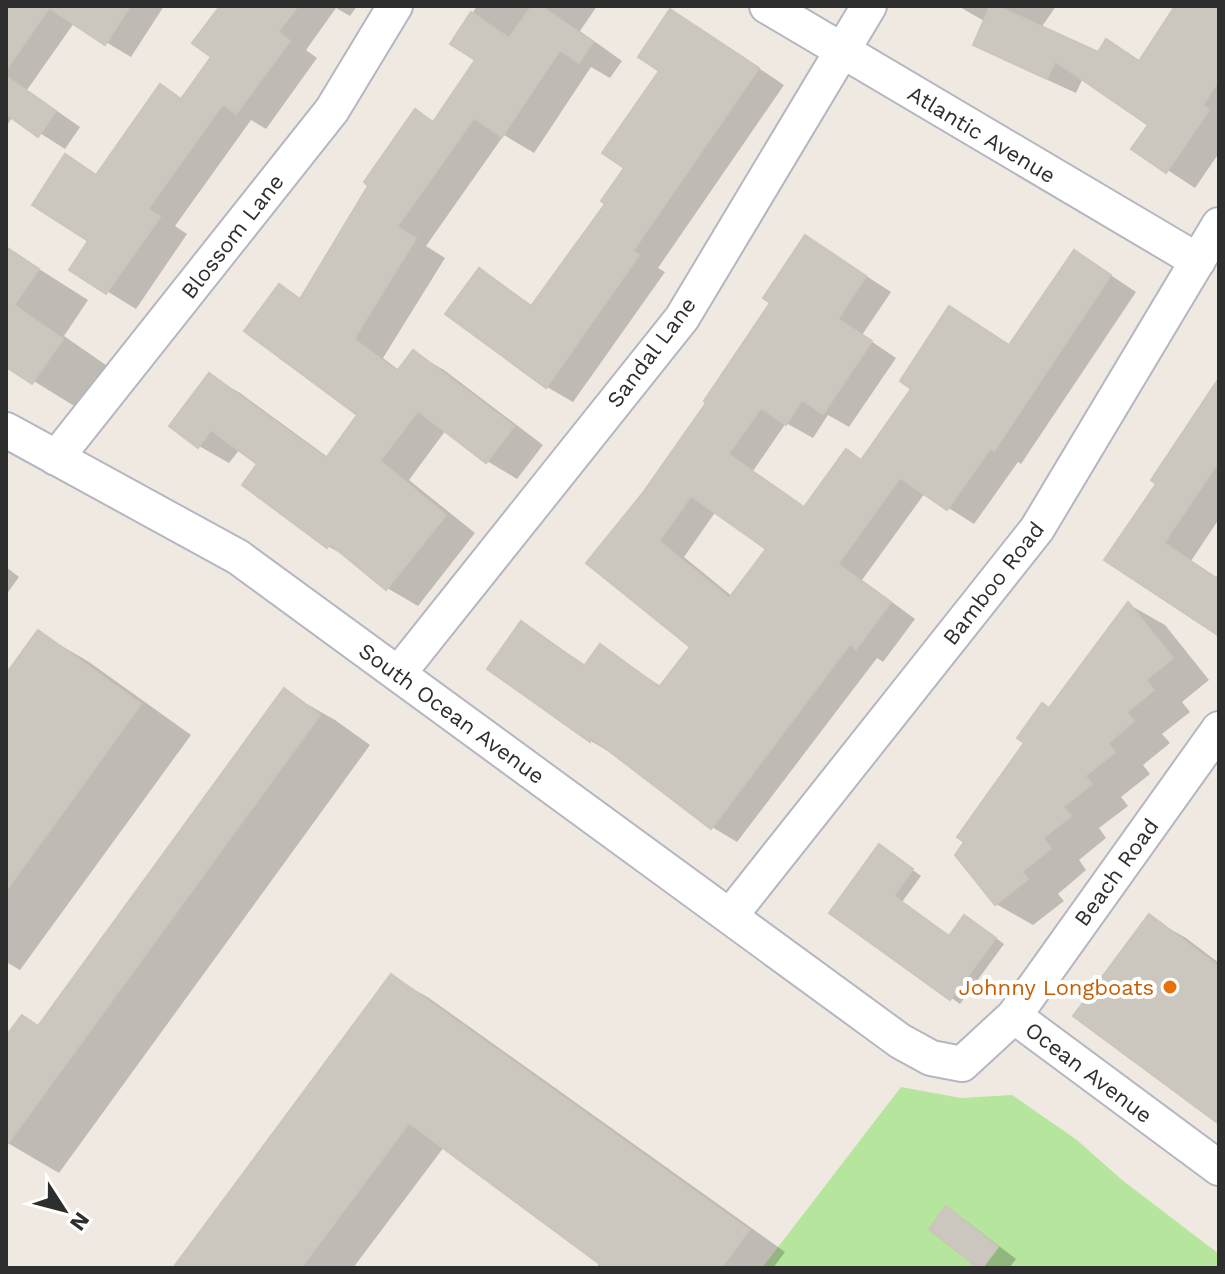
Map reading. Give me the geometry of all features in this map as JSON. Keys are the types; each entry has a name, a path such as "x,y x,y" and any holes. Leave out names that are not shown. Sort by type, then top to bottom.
{"street":[{"name":"Blossom Lane","path":"56,458 332,110 395,6"},
{"name":"Atlantic Avenue","path":"767,6 1198,261"},
{"name":"Sandal Lane","path":"398,674 682,318 869,6"},
{"name":"Bamboo Road","path":"730,916 1037,529 1219,225"},
{"name":"South Ocean Avenue","path":"6,430 238,557 879,1026"},
{"name":"Beach Road","path":"1014,1016 1219,729"},
{"name":"Ocean Avenue","path":"879,1026 931,1058 962,1064 1014,1016 1219,1168"}],"green space":[{"path":"901,1087 961,1098 1012,1095 1077,1140 1122,1180 1219,1254 1219,1268 762,1268"}],"building":[{"path":"6,6 130,6 105,45 49,8 6,70"},
{"path":"220,6 298,6 278,32 290,41 236,114 223,104 148,209 160,217 106,294 69,270 88,241 32,205 65,154 96,175 160,84 181,99 211,57 192,43"},
{"path":"532,6 541,6 593,42 579,63 560,50 502,137 474,118 397,227 416,238 354,339 397,371 413,350 514,426 486,463 418,411 380,461 446,515 386,590 330,544 327,548 242,485 257,464 211,430 198,448 169,426 209,373 326,458 357,415 244,331 279,284 300,299 368,186 364,182 415,109 433,122 475,60 450,44 471,12 509,38"},
{"path":"990,6 997,6 1098,52 1106,39 1139,61 1175,6 1219,6 1219,80 1203,105 1209,110 1166,173 1131,149 1148,125 1055,61 1047,79 973,45"},
{"path":"670,9 759,68 633,251 639,255 546,388 445,314 479,268 531,306 605,204 601,201 624,168 602,153 659,71 638,57"},
{"path":"6,76 56,111 38,137 6,114"},
{"path":"805,235 866,276 838,319 872,341 823,414 802,400 786,425 761,408 728,454 804,507 846,449 861,460 911,389 900,381 949,306 1009,345 1074,250 1111,275 994,451 991,448 947,510 900,478 838,564 891,602 856,649 850,644 711,829 592,738 590,742 487,669 521,621 584,666 600,644 659,687 690,647 586,563 642,494 706,403 704,401 770,303 763,298","holes":["691,496 766,549 729,598 659,541"]},
{"path":"6,247 39,269 14,305 63,339 32,384 6,367"},
{"path":"1219,378 1219,461 1164,543 1219,580 1219,636 1104,560 1156,484 1151,480"},
{"path":"1128,602 1173,658 1146,680 1154,690 1127,712 1134,721 1108,743 1115,752 1085,776 1092,784 1063,807 1071,816 1043,838 1051,848 1022,872 1028,879 995,905 955,855 964,842 957,837 1024,743 1017,738 1042,703 1049,708"},
{"path":"38,630 141,704 6,891 6,674"},
{"path":"284,688 320,715 6,1146 6,1036 22,1015 38,1026"},
{"path":"879,844 913,869 894,896 949,936 964,915 996,938 950,1000 829,913"},
{"path":"1149,914 1219,967 1219,1124 1073,1016"},
{"path":"391,974 749,1230 721,1268 605,1268 409,1123 301,1268 173,1268"},
{"path":"946,1206 998,1247 982,1268 929,1229"}],"place":[{"name":"Johnny Longboats","path":"1170,987"}]}
